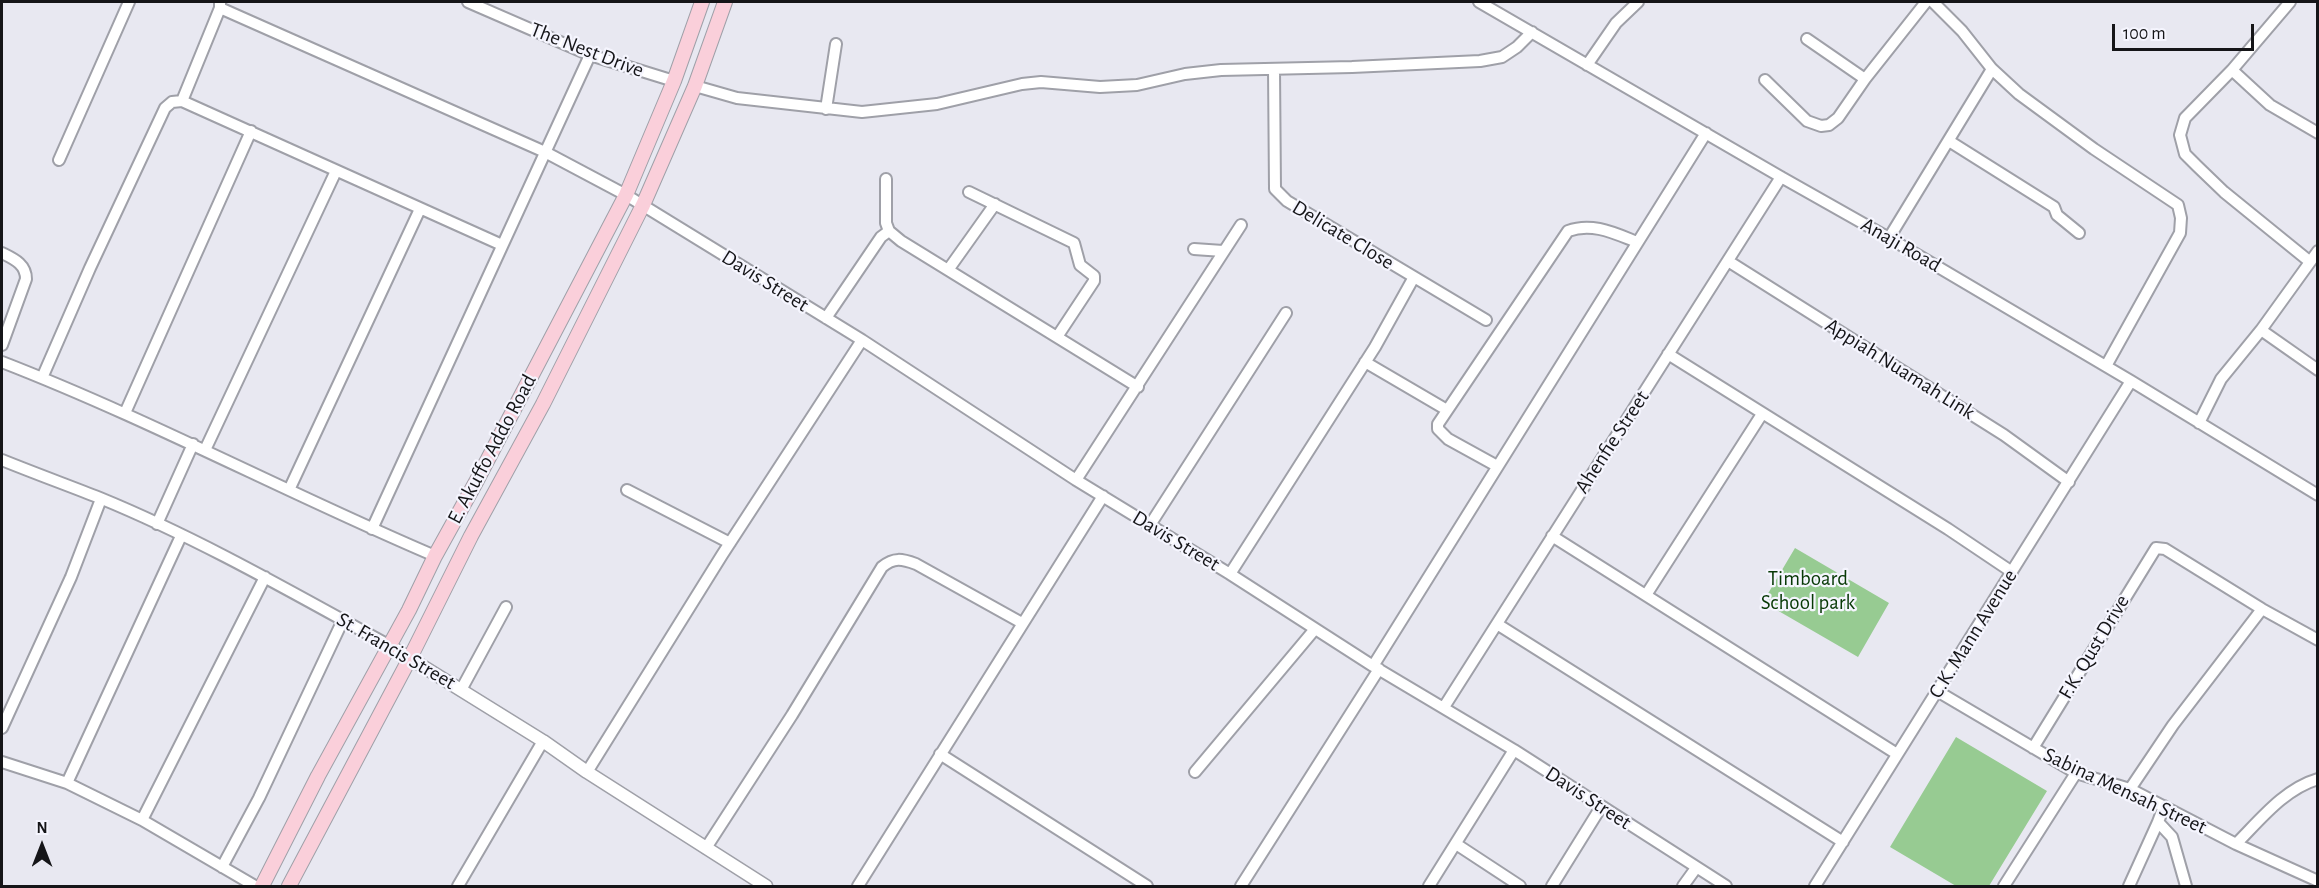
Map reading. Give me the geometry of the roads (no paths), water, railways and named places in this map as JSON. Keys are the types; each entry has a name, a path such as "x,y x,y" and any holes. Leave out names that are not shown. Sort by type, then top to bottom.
{"main road":[{"name":"E. Akuffo Addo Road","path":"262,886 626,195 674,81 702,2"},
{"name":"E. Akuffo Addo Road","path":"289,886 410,658 471,536 543,404 643,205 695,86 725,2"}],"street":[{"path":"59,160 129,2"},
{"name":"The Nest Drive","path":"468,2 590,55 674,81"},
{"name":"Anaji Road","path":"1479,2 1889,238 2318,495"},
{"path":"1587,65 1616,23 1638,2"},
{"path":"1765,80 1807,121 1821,126 1829,125 1838,118 1865,79 1926,2"},
{"path":"1933,2 1962,32 1992,69 2019,94 2178,205 2181,218 2180,234 2106,366"},
{"path":"2289,2 2232,70 2185,118 2180,135 2185,154 2224,192 2309,261"},
{"path":"182,101 220,4"},
{"name":"Davis Street","path":"220,4 545,152 626,195 862,340 1076,480 1230,574 1376,668 1514,750 1726,886"},
{"path":"695,86 737,98 862,112 937,104 1041,81 1100,87 1137,85 1209,71 1480,61 1502,57 1517,47 1532,32"},
{"path":"1807,39 1865,79"},
{"path":"826,109 836,44"},
{"path":"372,529 590,55"},
{"name":"Delicate Close","path":"1274,69 1275,189 1287,201 1486,320"},
{"path":"1889,238 1992,69"},
{"path":"2232,70 2271,105 2318,133"},
{"path":"42,378 90,268 165,108 172,102 182,101 502,245"},
{"path":"124,412 251,131"},
{"path":"1241,886 1376,668 1497,466 1706,133"},
{"path":"1949,141 2054,207 2057,215 2079,234"},
{"path":"205,450 336,171"},
{"name":"Ahenfie Street","path":"1444,707 1781,177"},
{"path":"886,179 886,223 889,231 901,241 1138,387"},
{"path":"969,192 1074,243 1080,265 1094,276 1094,282 1057,337"},
{"path":"948,270 995,204"},
{"path":"289,490 420,209"},
{"path":"1076,480 1241,225"},
{"path":"1497,466 1448,439 1438,429 1438,424 1568,231 1579,226 1601,229 1637,242"},
{"path":"826,318 881,237 889,231"},
{"path":"1194,249 1223,251"},
{"path":"2199,423 2221,379 2261,330 2318,251"},
{"path":"2,253 22,265 26,272 26,279 2,345"},
{"name":"Appiah Nuamah Link","path":"1728,261 2004,435 2069,482"},
{"path":"1230,574 1365,362 1414,277"},
{"path":"1150,525 1286,313"},
{"path":"2261,330 2318,370"},
{"path":"587,772 730,543 862,340"},
{"path":"1668,354 1948,529 2012,572"},
{"path":"2,362 124,412 372,529 435,556"},
{"path":"1365,362 1447,411"},
{"name":"C.K. Mann Avenue","path":"1815,886 2131,381"},
{"path":"1646,595 1762,414"},
{"path":"157,524 193,444"},
{"name":"St. Francis Street","path":"2,460 157,524 265,577 390,646 543,741 587,772 766,886"},
{"path":"627,490 730,543"},
{"path":"858,886 1103,496"},
{"path":"2,728 71,577 101,499"},
{"path":"67,783 182,536"},
{"path":"1552,536 1897,754"},
{"name":"F.K. Qust Drive","path":"2032,748 2156,548 2165,549 2262,609"},
{"path":"706,849 792,715 882,567 890,560 901,559 916,564 1022,623"},
{"path":"142,820 265,577"},
{"path":"461,690 506,607"},
{"path":"2130,789 2173,725 2262,609 2318,640"},
{"path":"222,867 259,798 343,620"},
{"path":"1497,624 1843,842"},
{"path":"1196,772 1315,629"},
{"name":"Sabina Mensah Street","path":"1937,691 2076,773 2130,789 2236,844 2318,881"},
{"path":"458,886 543,741"},
{"path":"1429,886 1514,750"},
{"path":"940,754 1147,886"},
{"path":"2,762 67,783 142,820 255,886"},
{"path":"2004,886 2076,773"},
{"path":"2236,844 2286,795 2318,779"},
{"path":"2129,886 2163,806"},
{"path":"1552,886 1601,807"},
{"path":"2158,822 2174,840 2186,886"},
{"path":"1455,844 1520,886"},
{"path":"1683,886 1696,867"}],"park label":[{"name":"Timboard School park","path":"1808,591"}]}
